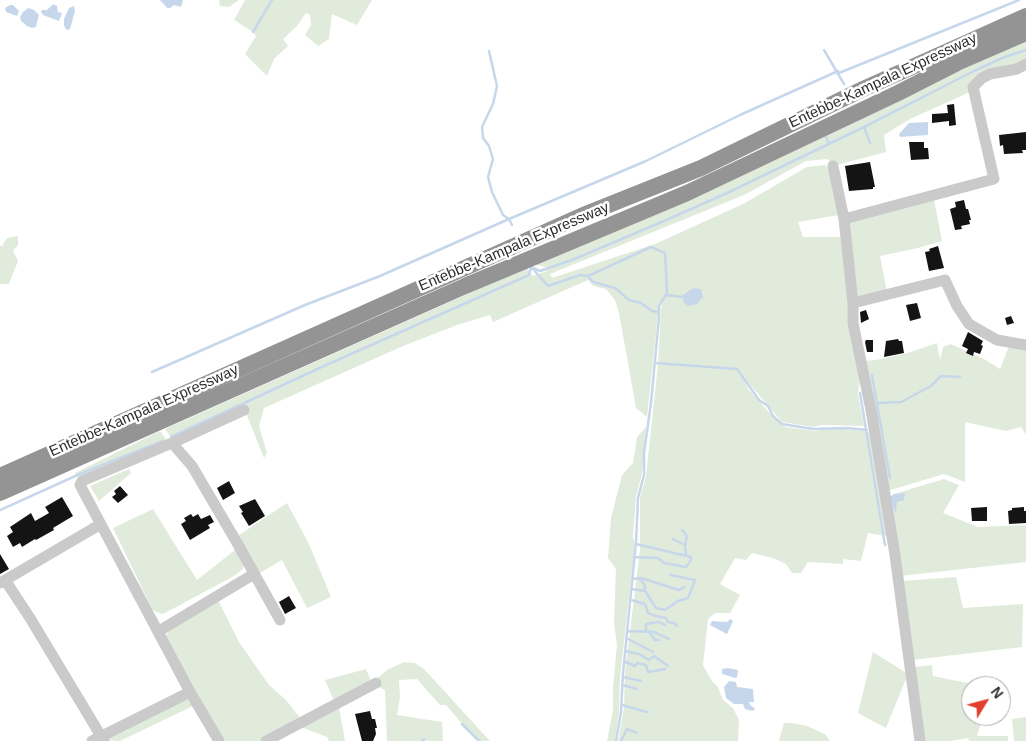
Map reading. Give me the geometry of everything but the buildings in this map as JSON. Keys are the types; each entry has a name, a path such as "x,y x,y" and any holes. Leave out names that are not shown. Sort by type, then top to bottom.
{"highway":[{"name":"Entebbe-Kampala Expressway","path":"0,476 581,216 701,168 863,90 1026,16"},
{"name":"Entebbe-Kampala Expressway","path":"0,493 456,290 687,193 898,93 957,62 1026,33"}],"street":[{"path":"844,219 994,179 973,87 982,78 990,74 1017,69 1026,64"},
{"path":"833,166 844,219 853,303 853,323 871,410 896,555 920,741"},
{"path":"853,303 945,280 957,306 969,324 997,340 1026,345"},
{"path":"219,741 190,692 80,485 81,482 244,410"},
{"path":"172,443 192,466 280,620"},
{"path":"101,524 2,582 30,618 99,740 190,692"},
{"path":"158,631 254,574"},
{"path":"266,741 376,683"}],"green space":[{"path":"219,0 239,0 229,7 220,6"},
{"path":"245,0 372,0 357,25 332,14 329,39 318,46 305,35 311,25 310,15 306,13 297,26 283,39 288,46 274,59 267,76 245,54 256,36 234,20"},
{"path":"1026,42 1026,62 987,71 970,92 910,119 884,135 886,152 833,166 828,159 806,161 744,195 550,274 552,278 655,244 743,204 807,167 825,165 830,170 839,215 798,222 803,237 842,237 860,377 858,394 864,426 821,425 813,427 782,422 740,373 749,390 778,422 786,427 814,431 836,428 871,432 890,537 868,533 861,561 843,559 843,564 808,562 801,573 792,573 786,564 773,558 752,553 746,560 735,558 720,584 740,595 730,613 715,613 708,619 703,665 712,681 718,687 723,700 733,708 739,720 738,741 618,741 624,708 625,671 640,550 640,498 646,476 663,301 659,306 647,417 636,408 615,300 606,289 593,286 588,280 493,322 490,315 457,325 403,346 264,408 259,426 267,453 264,458 246,413 173,440 165,429 528,267 533,276 547,271 545,267 533,264 941,78","holes":["693,288 701,290 683,302 683,295"]},
{"path":"934,200 942,241 880,256 887,292 858,299 849,219"},
{"path":"18,236 18,245 13,251 18,261 9,284 0,284 0,246 2,246 7,238"},
{"path":"937,343 940,360 943,347 951,344 984,359 1000,369 1009,346 1026,347 1026,435 1021,427 1006,431 965,422 965,482 944,474 887,491 863,361 908,353"},
{"path":"646,427 642,474 636,497 633,537 635,544 620,677 619,712 615,741 607,741 613,710 617,645 614,623 616,569 608,558 611,518 622,475 633,463 637,437"},
{"path":"160,431 168,442 80,481 75,473"},
{"path":"129,469 131,473 99,501 90,486"},
{"path":"944,479 959,485 943,513 978,527 1026,525 1026,562 900,576 891,496 896,512 896,502 905,493 894,494"},
{"path":"287,503 309,544 331,597 307,608 282,560 258,574 239,535"},
{"path":"153,509 197,580 235,550 243,564 243,569 234,576 163,614 156,612 152,609 113,528"},
{"path":"956,577 963,608 1023,604 1022,647 912,660 902,581"},
{"path":"218,600 239,642 269,685 286,700 301,719 259,741 223,741 166,636 170,628"},
{"path":"873,652 908,674 886,728 858,713"},
{"path":"404,662 415,663 424,669 490,741 477,741 446,705 440,705 417,679 399,680 400,698 397,715 442,722 443,741 387,741 385,690 372,683 387,670"},
{"path":"932,665 933,676 961,682 961,726 980,726 977,736 1008,736 1008,741 969,741 968,738 951,741 923,741 914,667"},
{"path":"366,669 372,683 335,703 325,680"},
{"path":"187,699 193,706 120,741 105,740"},
{"path":"339,707 345,741 329,741 327,737 301,727"},
{"path":"1026,717 1026,741 1014,741 1012,719"},
{"path":"784,723 807,726 825,734 830,741 779,741"}],"water":[{"path":"160,0 183,0 181,7 174,5 167,8"},
{"path":"53,4 57,6 58,12 62,13 59,21 43,15 41,12 42,10 47,10"},
{"path":"13,5 19,11 17,16 6,12 5,8"},
{"path":"74,6 75,11 70,29 67,30 64,26 64,19 69,8"},
{"path":"28,8 34,10 39,15 36,27 27,26 21,21 20,17"},
{"path":"928,122 928,135 900,137 899,134 909,123"},
{"path":"693,288 701,289 703,297 697,304 688,306 683,302 683,295"},
{"path":"905,493 904,500 897,502 896,513 891,503 891,496"},
{"path":"730,619 733,621 727,634 710,625 712,621 727,622"},
{"path":"722,669 738,670 737,677 722,674"},
{"path":"729,681 736,682 737,687 753,689 754,702 749,702 755,708 753,711 745,709 743,704 734,704 726,698 724,687"}],"waterway":[{"path":"253,32 272,0"},
{"path":"839,73 1019,0"},
{"path":"824,50 844,84"},
{"path":"531,267 540,271 572,260 664,221 725,194 864,127 974,71 1002,58 1026,50"},
{"path":"489,51 497,86 493,104 482,127 483,138 489,146 493,159 488,177 492,192 503,215 509,219 512,225"},
{"path":"152,372 305,305 380,276 646,161 740,115 838,71"},
{"path":"864,127 870,143"},
{"path":"825,134 829,144"},
{"path":"588,276 651,247 665,253 667,293 659,306 651,403 644,453 644,475 638,498 621,712 616,741"},
{"path":"171,437 324,366 529,275 531,267"},
{"path":"532,268 548,286 580,275 588,276 593,282 615,288 629,300 641,303 652,311 659,312"},
{"path":"666,295 683,297"},
{"path":"655,363 737,369 759,400 768,406 773,416 782,424 813,429 847,428 867,430"},
{"path":"872,375 890,478"},
{"path":"878,403 901,402 931,386 941,376 960,377"},
{"path":"860,393 885,545"},
{"path":"0,510 82,473 163,441"},
{"path":"682,530 687,536 685,545 686,556"},
{"path":"673,539 685,545"},
{"path":"634,557 658,558 664,563 686,567 691,560 691,557 636,544"},
{"path":"632,589 645,591 656,608 665,610 678,601 688,598 695,580 670,575"},
{"path":"633,579 641,578 679,590 684,587"},
{"path":"640,579 645,585 645,591"},
{"path":"631,600 645,604 648,613 666,618 668,622 674,623 677,626"},
{"path":"646,631 646,624 659,622 665,625"},
{"path":"627,631 654,632 669,639"},
{"path":"649,632 655,640 659,640"},
{"path":"626,638 653,652"},
{"path":"625,651 639,654 649,660 654,656 668,666"},
{"path":"624,661 635,666 637,663 646,665 648,672 665,669"},
{"path":"623,677 641,681"},
{"path":"622,685 637,689"},
{"path":"622,705 647,712"},
{"path":"462,724 479,741"},
{"path":"621,741 627,729 637,733"}]}
